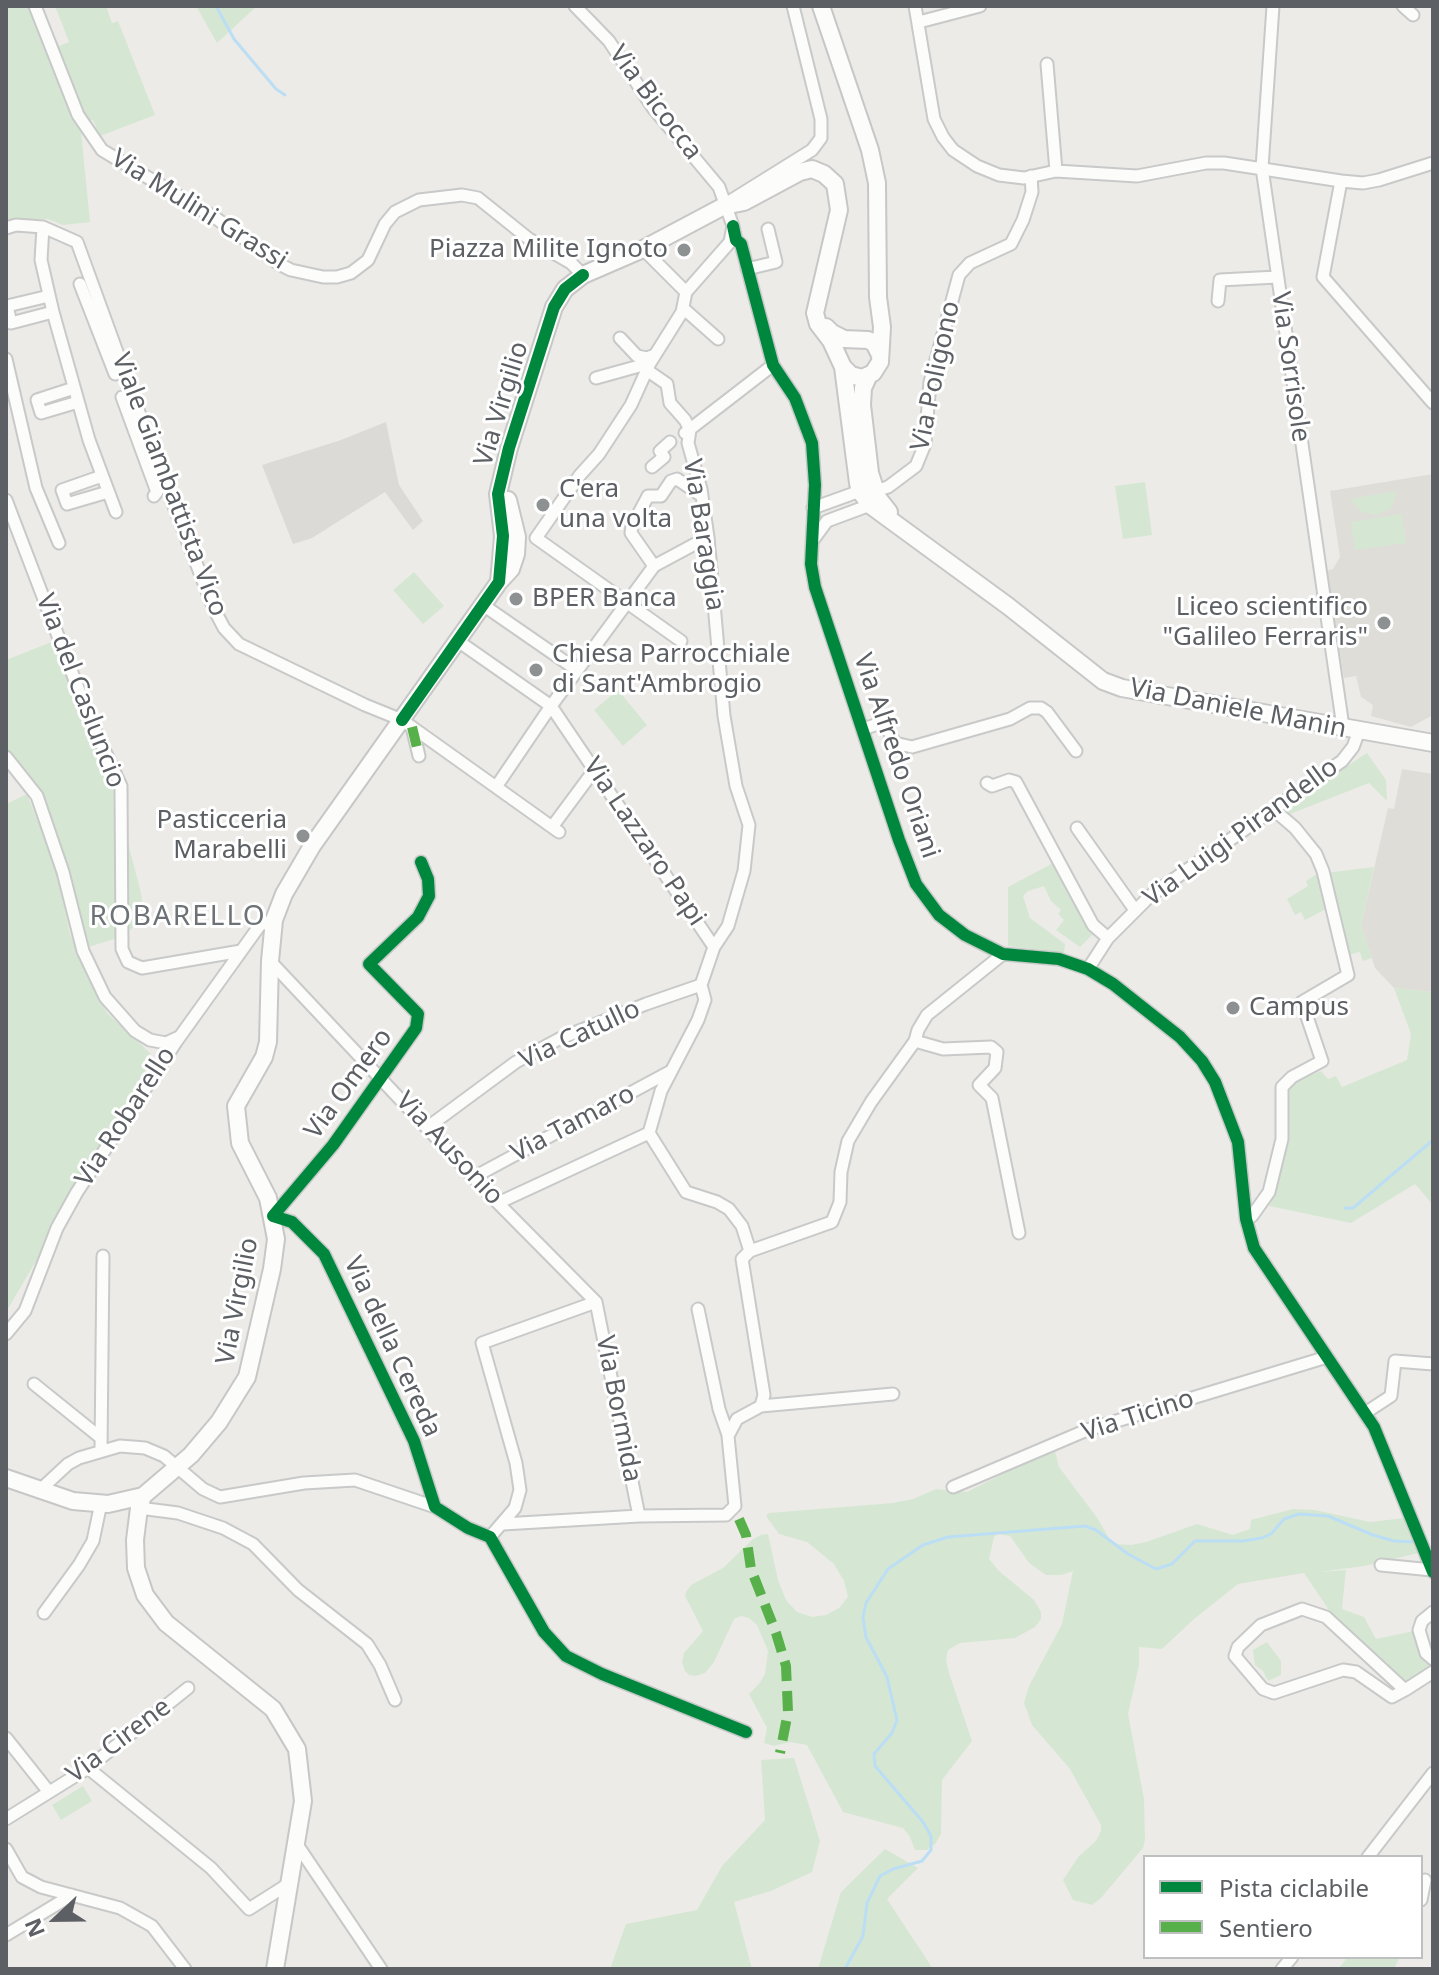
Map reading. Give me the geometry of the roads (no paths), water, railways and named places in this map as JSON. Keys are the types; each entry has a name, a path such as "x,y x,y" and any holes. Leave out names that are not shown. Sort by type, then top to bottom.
{"main road":[{"path":"819,300 815,307 818,324 831,341 842,364 851,375 868,377 878,368 882,327 878,297 877,183 874,165 821,6"},
{"name":"Via Virgilio","path":"141,1502 219,1422 247,1377 272,1269 276,1239 273,1216 268,1198 240,1143 236,1106 264,1057 268,1042 274,920 290,883 312,846 407,724 458,641 511,569 516,554 510,536 502,475 554,307 565,289 583,275 643,249 724,206 744,202 806,170 818,171 830,178 838,192 839,210 819,300"},
{"path":"842,364 843,349 869,329 878,297"},
{"path":"819,300 827,328 838,337 874,343 880,355"},
{"name":"Via Daniele Manin","path":"842,364 868,496 880,503 903,528 1103,681 1122,688 1433,743"},
{"name":"Via Daniele Manin","path":"868,377 863,388 862,405 868,496"},
{"path":"6,1478 73,1501 141,1502 135,1540 136,1568 145,1595 166,1623 273,1709 297,1749 303,1801 275,1969"}],"street":[{"name":"Via Mulini Grassi","path":"35,6 78,115 102,150 217,219 291,270 323,277 351,273 368,260 385,224 395,212 419,200 462,195 478,198 529,239 571,263 583,275"},
{"name":"Via Bicocca","path":"575,6 609,41 653,108 714,180 723,195 724,206"},
{"path":"536,538 631,405 683,308 686,292 730,242 733,226 724,206 812,150 821,138 821,119 793,6"},
{"path":"915,6 934,119 953,150 977,166 1018,178 1056,171 1137,176 1206,163 1363,183 1433,163"},
{"path":"919,22 980,6"},
{"name":"Via Sorrisole","path":"1273,6 1262,168 1351,729"},
{"path":"1403,6 1413,15"},
{"path":"1047,64 1056,171"},
{"name":"Via Poligono","path":"868,496 888,487 916,466 925,444 930,382 959,275 970,263 1011,244 1032,192 1031,176"},
{"path":"1341,181 1323,277 1433,403"},
{"path":"6,228 16,225 43,227 41,260 53,312 78,402 116,512"},
{"name":"Via Alfredo Oriani","path":"733,226 773,365 795,398 812,443 815,485 811,544 815,587 916,884 939,915 965,935 1003,954 1059,959 1088,969 1131,997 1193,1051 1208,1071 1238,1142 1246,1219 1261,1262 1374,1427 1432,1571"},
{"name":"Viale Giambattista Vico","path":"43,227 77,242 100,331 151,442 224,628 239,644 407,724 555,830 595,769"},
{"path":"747,269 776,262 768,229"},
{"path":"643,249 686,292"},
{"path":"1218,301 1220,280 1277,277"},
{"path":"80,284 115,374"},
{"path":"49,296 7,306 11,323 53,312"},
{"path":"27,302 31,318"},
{"path":"683,308 718,339"},
{"path":"620,338 637,356 647,358 651,363"},
{"path":"6,359 36,488 59,543"},
{"path":"596,378 651,363"},
{"name":"Via Baraggia","path":"651,363 667,384 670,403 685,420 702,496 724,716 736,786 749,825 744,871 728,926 714,947"},
{"path":"686,432 773,365"},
{"path":"74,388 37,400 41,413 78,402"},
{"path":"55,394 59,408"},
{"path":"122,397 157,492 154,496"},
{"path":"138,447 151,442"},
{"path":"652,467 664,457 660,451 670,442"},
{"path":"102,476 62,490 67,504 108,492"},
{"path":"654,566 631,533 648,496 661,496 671,481 677,479 702,496"},
{"path":"82,483 87,498"},
{"path":"813,508 868,496"},
{"path":"811,544 827,521 868,496"},
{"name":"Via del Casluncio","path":"6,500 89,717 121,786 122,949 128,962 142,968 241,951"},
{"path":"510,536 536,538 681,641"},
{"path":"496,787 623,600 654,566 708,537"},
{"path":"483,605 577,670"},
{"name":"Via Lazzaro Papi","path":"458,641 551,706 714,947 701,985 705,1000 698,1020 661,1091 649,1133"},
{"name":"Via Alfredo Oriani","path":"863,729 884,722 895,743 912,747 1010,719 1030,708 1041,708 1076,751"},
{"path":"407,724 419,756"},
{"name":"Via Luigi Pirandello","path":"1088,969 1108,938 1171,880 1342,761 1353,747 1351,729"},
{"path":"6,757 37,796 63,872 83,951 105,997 135,1031 150,1040 166,1043 179,1036"},
{"path":"987,783 992,786 1009,780 1016,782 1093,925 1108,938"},
{"path":"1246,1219 1252,1216 1269,1192 1282,1139 1282,1087 1292,1077 1322,1061 1302,1002 1348,975 1323,871 1316,854 1295,828 1273,809"},
{"path":"1077,828 1135,910"},
{"name":"Via Omero","path":"273,1216 333,1145 416,1028 418,1014 369,964 418,917 429,896 428,879 421,862"},
{"name":"Via Robarello","path":"6,1334 25,1311 57,1228 77,1192 179,1036 260,925 274,920"},
{"path":"761,1406 764,1395 742,1259 750,1251 832,1222 840,1202 841,1172 848,1141 871,1102 915,1041 927,1015 1003,954"},
{"name":"Via Ausonio","path":"270,961 498,1203 596,1302"},
{"name":"Via Catullo","path":"428,1127 516,1062 559,1039 701,985"},
{"path":"915,1041 943,1049 991,1047 997,1052 995,1068 979,1085 992,1098 1019,1233"},
{"name":"Via Tamaro","path":"474,1177 672,1071"},
{"path":"498,1203 649,1133 686,1192 729,1209 742,1226 750,1251"},
{"name":"Via della Cereda","path":"273,1216 292,1222 324,1254 414,1441 435,1507"},
{"path":"101,1444 103,1256"},
{"path":"490,1537 515,1508 520,1490 516,1463 482,1343 596,1302"},
{"name":"Via Bormida","path":"596,1302 639,1516"},
{"path":"698,1309 719,1409 728,1436"},
{"name":"Via Ticino","path":"953,1487 1087,1430 1327,1357"},
{"path":"1365,1413 1391,1396 1395,1361 1433,1364"},
{"path":"34,1384 101,1444 145,1448 164,1456 203,1489 220,1497 304,1483 355,1480 435,1507 468,1528 490,1537 544,1632 566,1656 602,1674 746,1732"},
{"path":"728,1436 737,1419 761,1406 893,1394"},
{"name":"Via Bormida","path":"503,1524 639,1516 726,1515 735,1506 728,1436"},
{"path":"40,1490 68,1464 101,1444"},
{"path":"141,1502 208,1523 253,1544 298,1590 367,1644 395,1700"},
{"path":"44,1613 93,1541 101,1503"},
{"path":"1381,1565 1432,1571"},
{"path":"1405,1690 1326,1617 1302,1609 1261,1625 1238,1647 1235,1656 1263,1689 1274,1693 1343,1670 1356,1672 1392,1697 1405,1690 1433,1672"},
{"path":"1433,1612 1422,1621 1419,1630 1426,1653 1433,1659"},
{"name":"Via Cirene","path":"6,1819 88,1768 188,1688"},
{"name":"Via Cirene","path":"6,1738 49,1792"},
{"path":"88,1768 211,1868 249,1909 290,1883"},
{"path":"1370,1855 1433,1773"},
{"path":"296,1843 381,1969"},
{"path":"6,1849 22,1877 41,1887 120,1908 152,1926 185,1969"},
{"path":"6,1935 72,1895"}],"waterway":[{"path":"216,6 234,39 276,89 285,95"},
{"path":"1345,1208 1353,1208 1433,1140"},
{"path":"845,1969 863,1936 867,1903 880,1876 922,1861 931,1850 931,1836 923,1822 875,1766 874,1754 892,1733 897,1720 887,1677 866,1637 863,1617 866,1603 888,1569 923,1545 948,1537 1085,1526 1156,1569 1172,1564 1195,1541 1262,1538 1271,1534 1284,1519 1299,1514 1328,1516 1373,1535 1394,1541 1417,1542"}],"place":[{"name":"Piazza Milite Ignoto","path":"684,250"},
{"name":"C'era una volta","path":"543,505"},
{"name":"BPER Banca","path":"516,599"},
{"name":"Liceo scientifico \"Galileo Ferraris\"","path":"1384,623"},
{"name":"Chiesa Parrocchiale di Sant'Ambrogio","path":"536,670"},
{"name":"Pasticceria Marabelli","path":"303,836"},
{"name":"Campus","path":"1233,1008"}],"district":[{"name":"ROBARELLO","path":"178,917"}]}
